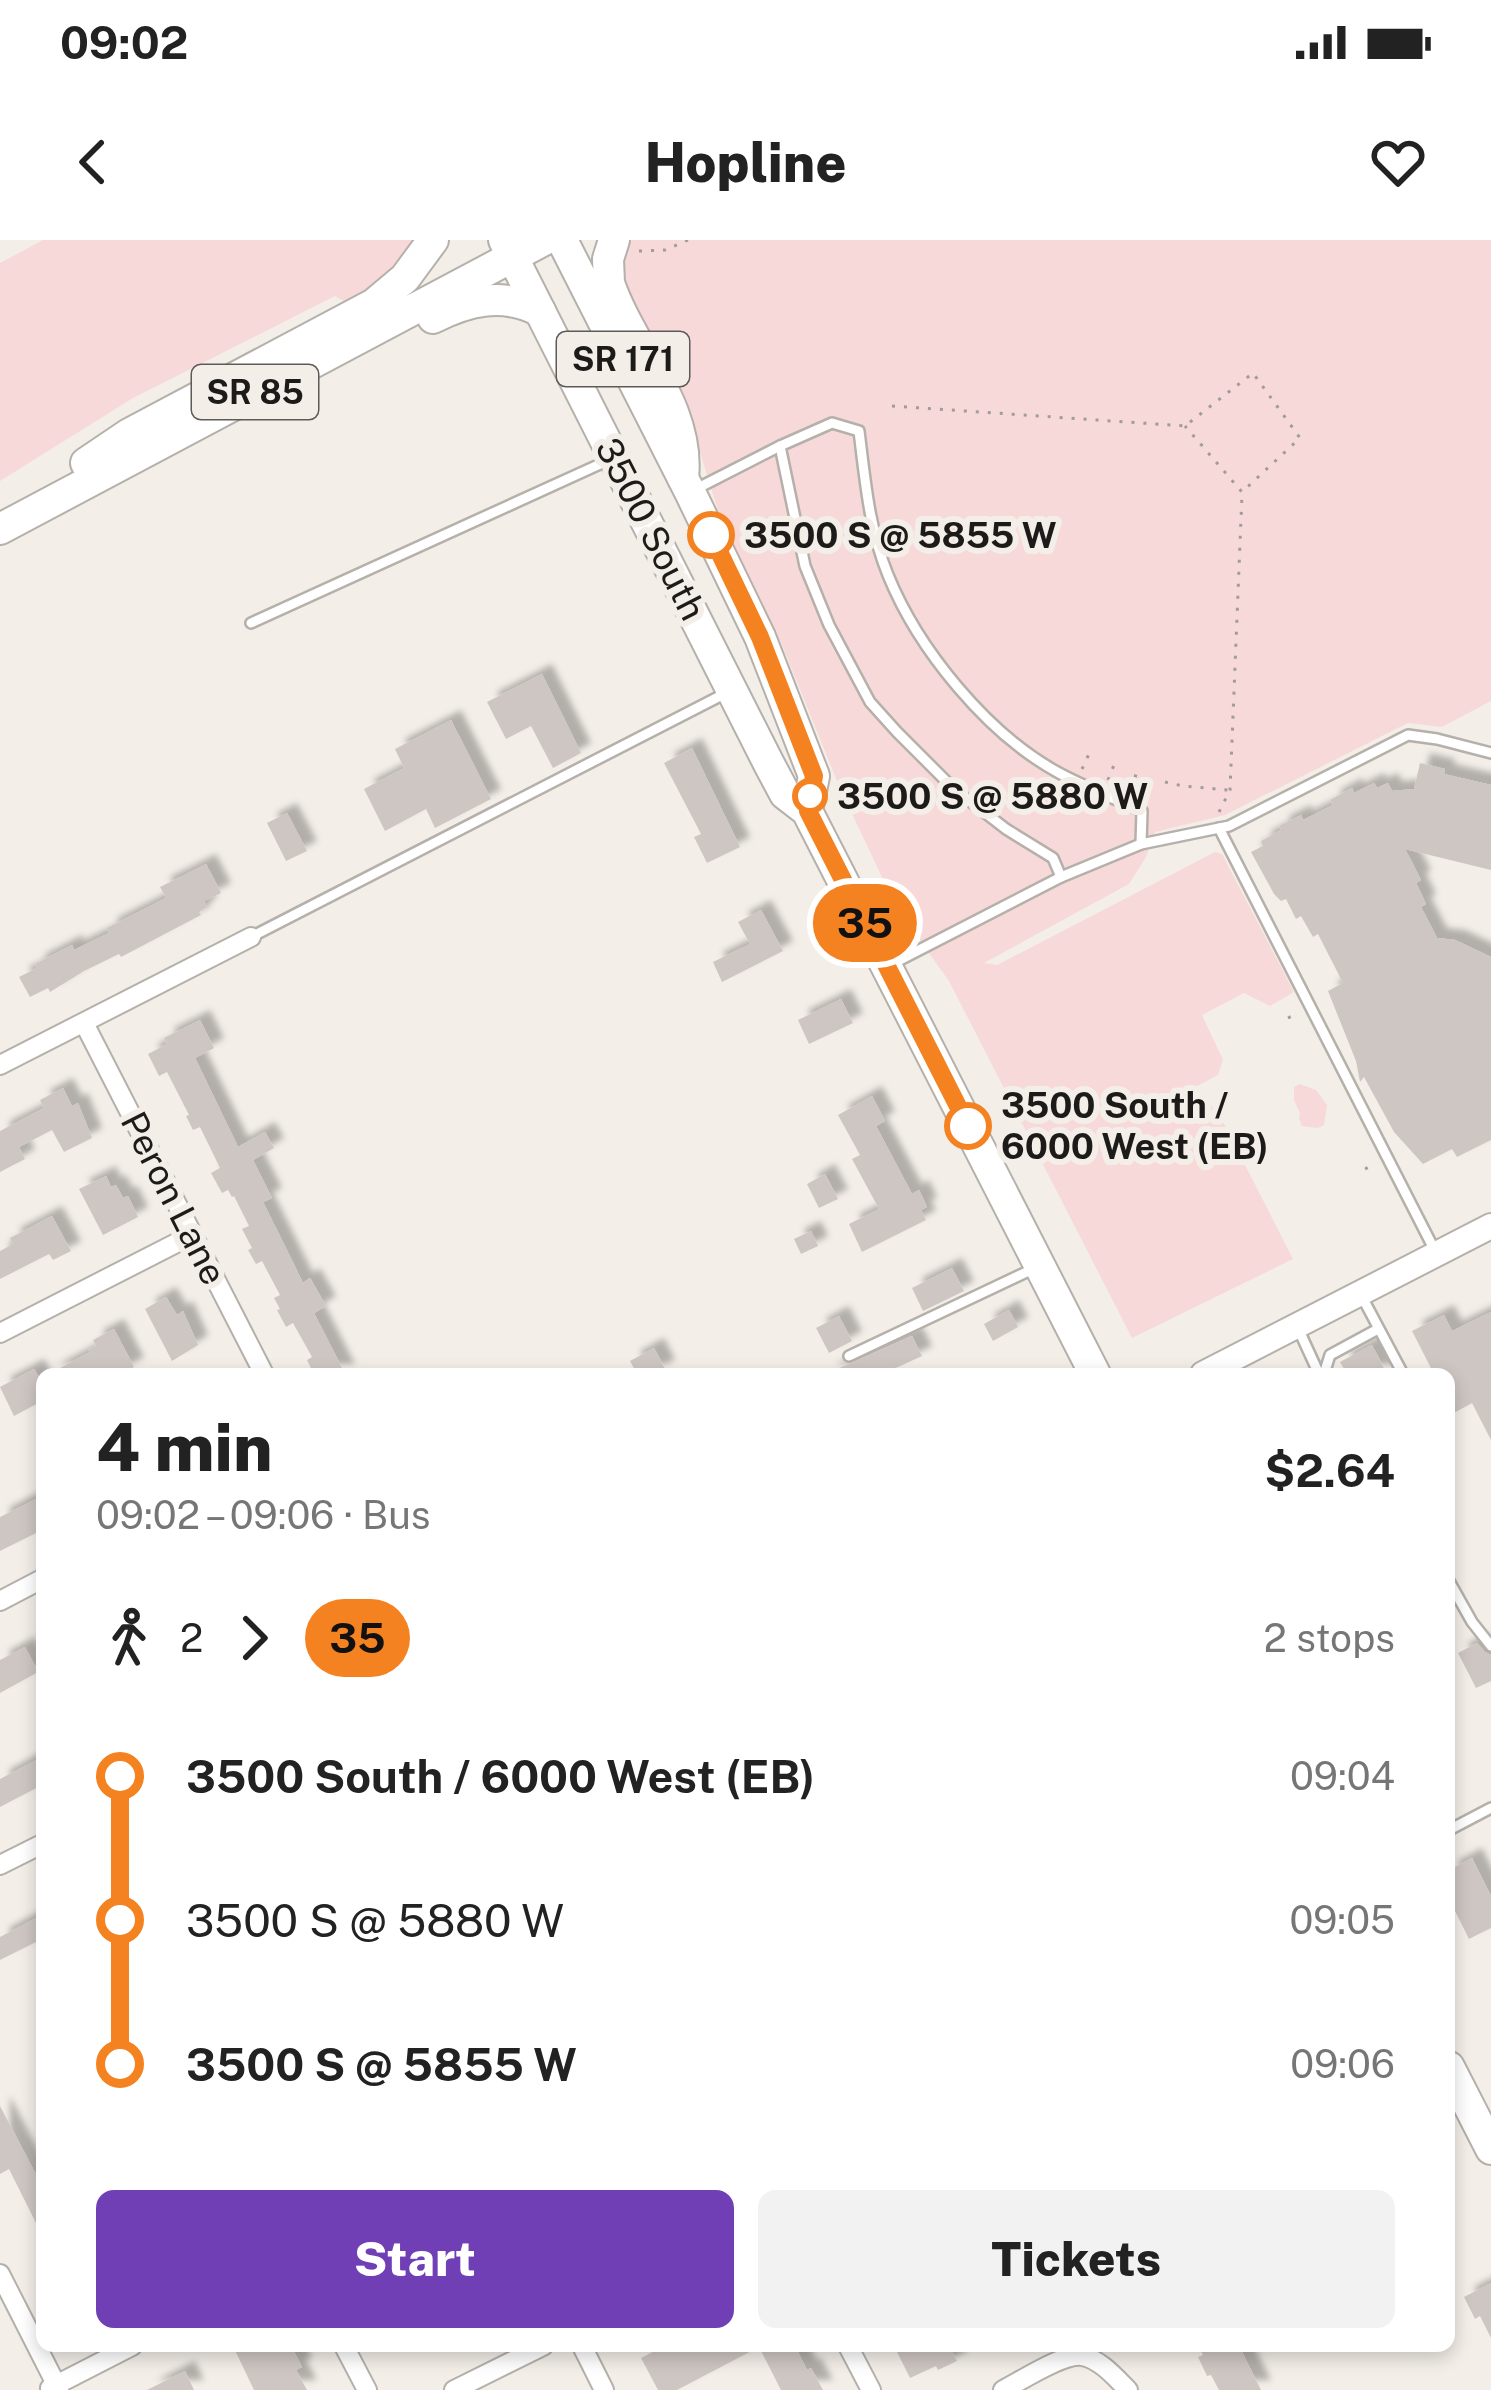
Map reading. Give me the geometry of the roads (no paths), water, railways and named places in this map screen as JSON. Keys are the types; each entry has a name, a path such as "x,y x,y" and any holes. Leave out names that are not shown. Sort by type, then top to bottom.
{"main road":[{"path":"53,499 107,447 374,304 405,278 433,240"},
{"name":"SR 85","path":"0,533 53,499 508,248 544,240"},
{"name":"3500 South","path":"562,240 760,637 814,776 808,811"},
{"path":"622,245 608,259 609,283 676,420 687,485"},
{"name":"3500 South","path":"508,248 785,794 808,811 1092,1368"},
{"path":"0,533 75,508 450,309 496,299 540,311"},
{"path":"1455,2079 1491,2149"}],"street":[{"path":"0,1066 251,937"},
{"name":"Peron Lane","path":"84,1022 261,1368"},
{"path":"1215,1368 1491,1226"},
{"path":"0,1333 192,1235"},
{"path":"0,1601 36,1583"},
{"path":"0,1865 36,1847"},
{"path":"0,2274 36,2350"},
{"path":"37,2352 54,2388 121,2352"},
{"path":"347,2352 367,2390"},
{"path":"454,2390 531,2352"},
{"path":"585,2352 604,2390"},
{"path":"851,2352 871,2390"},
{"path":"1003,2390 1074,2356 1095,2361 1128,2390"}],"lane":[{"path":"687,485 832,423 859,431 872,520 887,574 927,650 988,722 1056,772 1142,811 1141,844"},
{"path":"780,446 805,566 829,625 870,702 953,788 1053,858 1061,877"},
{"path":"251,623 614,457"},
{"path":"251,937 733,690"},
{"path":"887,967 1061,877 1141,844 1229,826 1408,735 1491,753"},
{"path":"1219,828 1437,1254"},
{"path":"849,1356 1040,1266"},
{"path":"1360,1293 1400,1368"},
{"path":"1297,1326 1319,1368"},
{"path":"1325,1368 1330,1355 1378,1329"},
{"path":"1455,1592 1491,1646"},
{"path":"1455,1827 1491,1808"}],"place":[{"name":"3500 S @ 5855 W","path":"711,535"},
{"name":"3500 S @ 5880 W","path":"810,796"},
{"name":"3500 South / 6000 West (EB)","path":"968,1126"}]}
